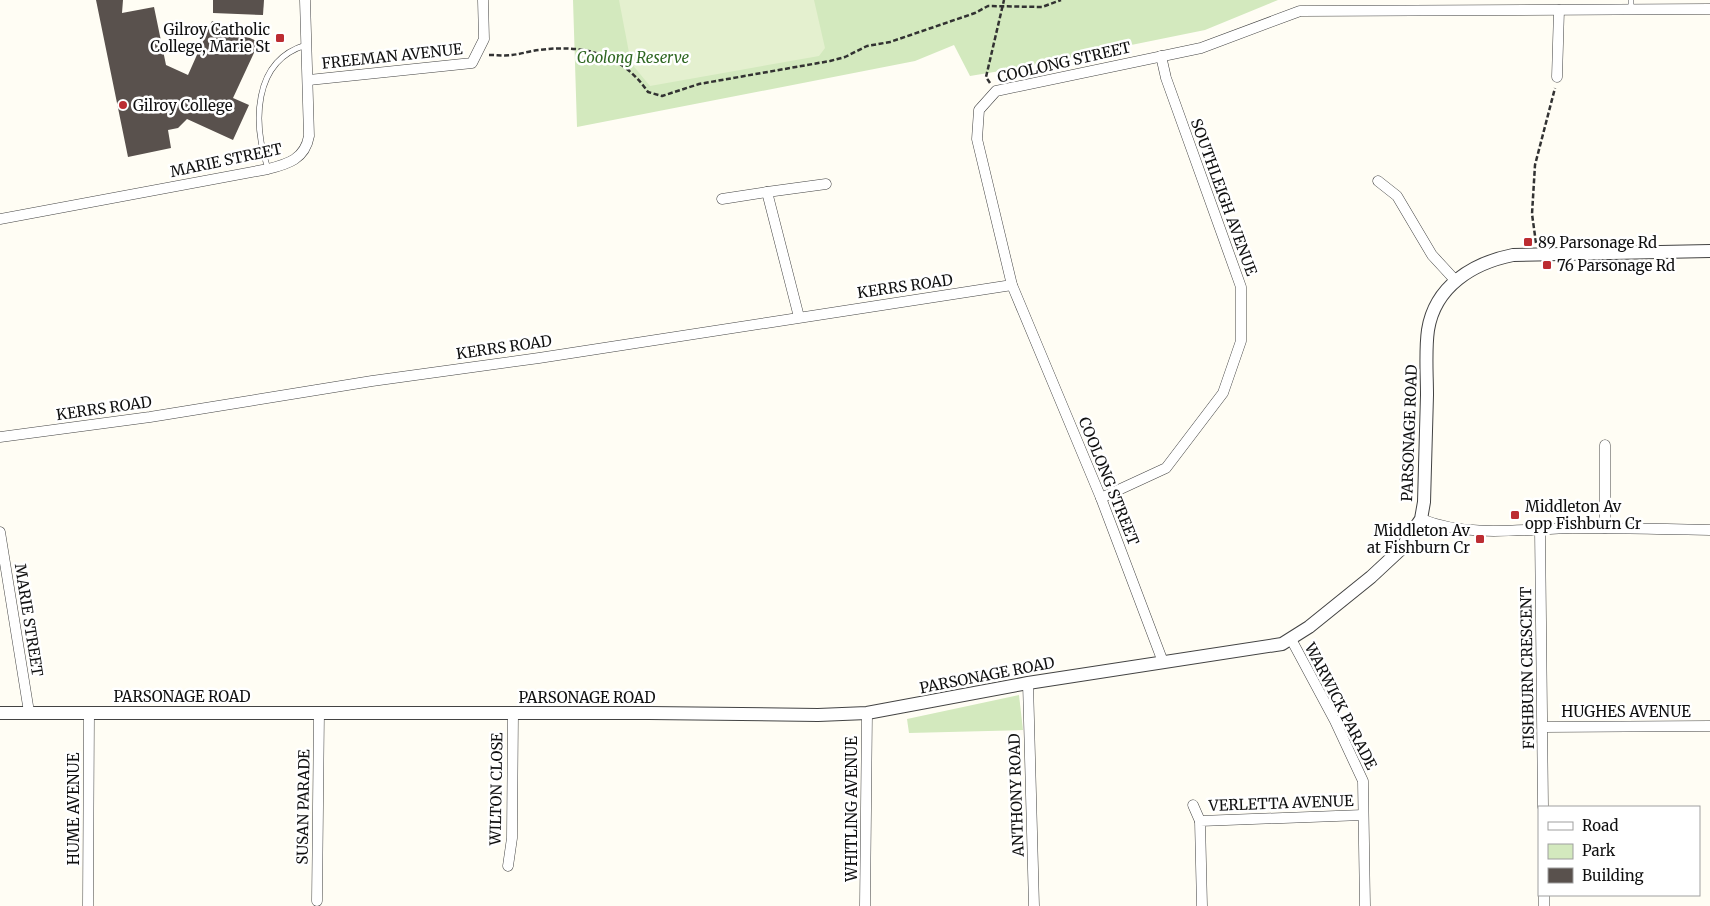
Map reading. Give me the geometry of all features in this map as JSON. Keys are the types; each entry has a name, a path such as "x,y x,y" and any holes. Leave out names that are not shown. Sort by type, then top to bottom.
{"street":[{"name":"MARIE STREET","path":"0,220 292,163 306,148 309,136 309,80 305,0"},
{"name":"FREEMAN AVENUE","path":"309,80 472,63 484,39 482,0"},
{"name":"COOLONG STREET","path":"1164,662 1101,498 1012,285 977,139 979,110 996,91 1215,44 1300,11 1558,10 1597,4 1631,4 1710,9"},
{"path":"1557,77 1558,10"},
{"name":"SOUTHLEIGH AVENUE","path":"1101,498 1166,468 1223,393 1240,341 1241,287 1166,78 1161,56"},
{"path":"1378,181 1397,196 1432,255 1455,280"},
{"path":"722,199 826,184"},
{"path":"767,192 799,317"},
{"name":"PARSONAGE ROAD","path":"0,713 319,712 818,715 866,713 1028,683 1272,646 1291,639 1371,577 1400,550 1421,520 1424,502 1428,331 1438,302 1455,280 1474,267 1494,258 1535,254 1710,251"},
{"name":"KERRS ROAD","path":"0,437 150,417 1012,285"},
{"path":"1605,445 1605,528"},
{"path":"1421,520 1454,529 1605,528 1710,530"},
{"name":"FISHBURN CRESCENT","path":"1540,529 1543,806"},
{"name":"MARIE STREET","path":"0,532 29,712"},
{"name":"WARWICK PARADE","path":"1291,639 1335,721 1363,781 1365,906"},
{"name":"ANTHONY ROAD","path":"1028,683 1034,906"},
{"name":"HUME AVENUE","path":"88,906 89,712"},
{"name":"SUSAN PARADE","path":"317,901 319,712"},
{"name":"WHITLING AVENUE","path":"865,906 866,713"},
{"name":"WILTON CLOSE","path":"508,866 512,838 513,714"},
{"name":"HUGHES AVENUE","path":"1543,727 1710,726"},
{"name":"VERLETTA AVENUE","path":"1193,805 1200,821 1202,906"},
{"name":"VERLETTA AVENUE","path":"1200,821 1363,815"}],"lane":[{"path":"268,169 260,141 262,89 268,72 274,65 293,49 307,45"}],"path":[{"path":"996,91 986,77 1004,0"},
{"path":"472,63 490,55 512,56 540,50 570,49 594,51 618,61 637,75 648,92 662,96 699,84 830,62 844,58 867,46 890,42 975,13 988,6 1042,7 1061,0"},
{"path":"1535,254 1537,247 1532,214 1535,165 1557,77"}],"green space":[{"name":"Coolong Reserve","path":"573,0 1278,0 1205,30 1018,68 970,76 954,45 915,61 577,127"},
{"path":"619,0 814,0 825,48 819,56 650,86 631,63"},
{"path":"1019,695 1023,730 909,733 907,719"}],"building":[{"path":"96,0 123,0 122,13 154,7 166,65 188,75 212,21 259,42 233,98 249,105 233,140 187,119 178,128 168,130 171,148 128,157"},
{"path":"213,0 264,0 263,15 213,13"}],"place":[{"name":"Gilroy Catholic College, Marie St","path":"280,38"},
{"name":"Gilroy College","path":"123,105"},
{"name":"89 Parsonage Rd","path":"1528,242"},
{"name":"76 Parsonage Rd","path":"1547,265"},
{"name":"Middleton Av opp Fishburn Cr","path":"1515,515"},
{"name":"Middleton Av at Fishburn Cr","path":"1480,539"}]}
